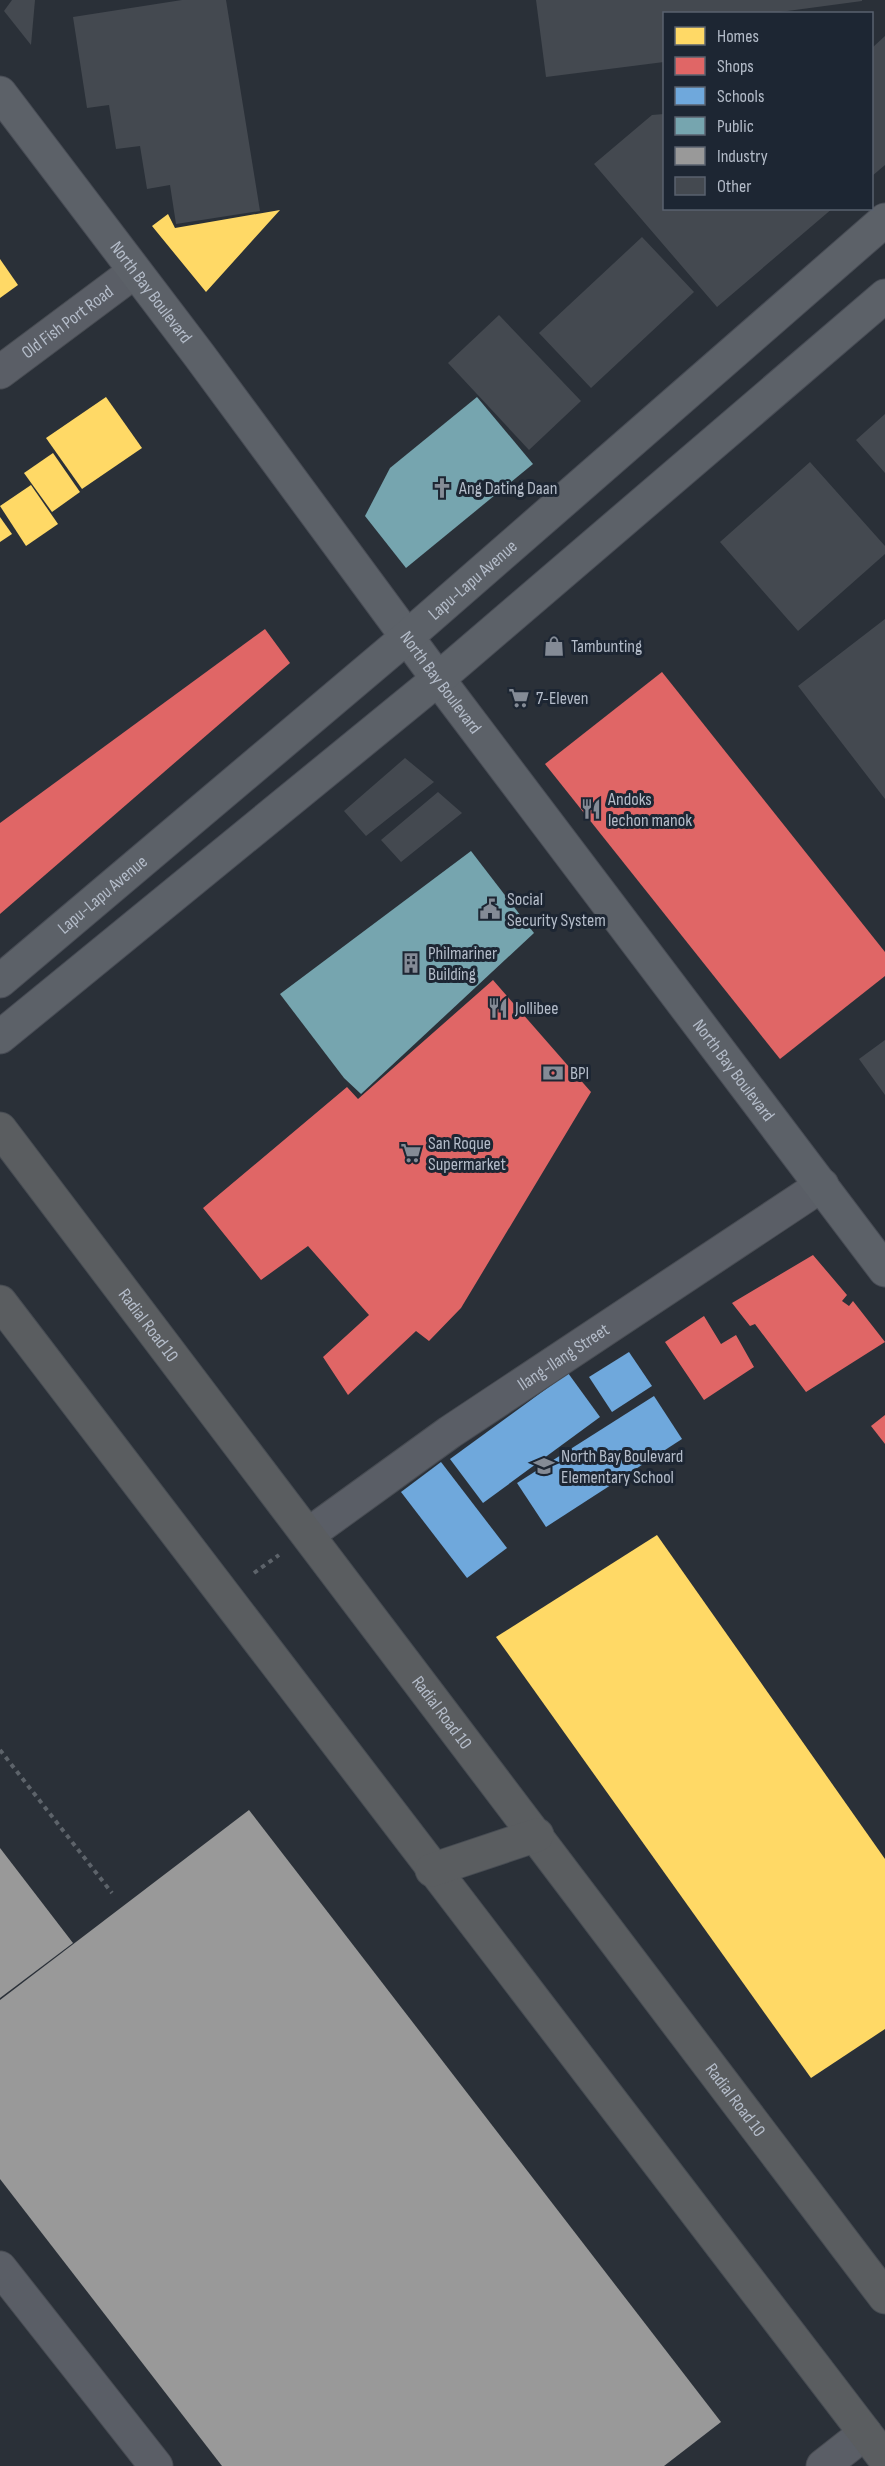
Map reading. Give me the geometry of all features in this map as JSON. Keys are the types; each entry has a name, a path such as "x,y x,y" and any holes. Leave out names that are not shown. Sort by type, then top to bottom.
{"highway":[{"name":"Radial Road 10","path":"0,1129 885,2297"},
{"path":"0,1302 432,1870 885,2459"},
{"path":"432,1870 537,1835"}],"main road":[{"name":"North Bay Boulevard","path":"1,95 199,355 438,679 885,1270"},
{"name":"Lapu-Lapu Avenue","path":"0,981 407,637 885,220"},
{"path":"0,1036 438,679 885,296"}],"street":[{"name":"Old Fish Port Road","path":"0,372 134,272"},
{"name":"Ilang-Ilang Street","path":"309,1534 450,1432 822,1185"},
{"path":"0,2268 156,2466"},
{"path":"823,2466 866,2433"}],"path":[{"path":"224,1595 309,1534"},
{"path":"0,1750 112,1893"}],"building: Homes":[{"path":"280,210 206,292 152,226 168,214 175,228"},
{"path":"0,259 18,285 0,298"},
{"path":"106,397 142,448 82,489 46,438"},
{"path":"53,453 80,492 52,512 24,473"},
{"path":"31,485 58,524 26,546 0,506"},
{"path":"0,517 12,534 0,542"},
{"path":"657,1535 885,1859 885,2029 811,2078 496,1637"}],"building: Shops":[{"path":"265,629 290,663 0,914 0,823"},
{"path":"662,672 885,952 885,976 780,1059 545,764"},
{"name":"San Roque Supermarket","path":"493,980 591,1092 461,1308 429,1341 416,1331 348,1395 323,1357 369,1315 308,1246 261,1280 203,1208 347,1087 358,1099"},
{"path":"813,1255 847,1295 842,1301 849,1306 853,1301 885,1342 806,1392 755,1324 750,1326 732,1303"},
{"path":"704,1316 721,1344 736,1335 754,1367 704,1400 665,1342"},
{"path":"885,1415 885,1444 871,1426"}],"building: Schools":[{"path":"629,1352 652,1386 612,1412 589,1377"},
{"path":"568,1373 600,1417 483,1503 450,1459"},
{"path":"654,1396 682,1439 546,1527 517,1483"},
{"path":"441,1462 507,1548 467,1578 401,1492"}],"building: Public":[{"path":"477,397 533,464 406,568 365,516 390,468"},
{"name":"Philmariner Building","path":"471,851 534,933 361,1094 344,1078 280,994"}],"building: Industry":[{"path":"249,1810 721,2422 664,2466 222,2466 0,2179 0,2000"},
{"path":"0,1848 73,1943 0,1998"}],"building: Other":[{"path":"12,0 35,0 31,45 4,11"},
{"path":"182,0 226,0 260,211 176,224 170,185 147,189 140,146 116,149 109,105 87,108 73,17"},
{"path":"536,0 862,0 780,12 663,12 663,62 546,77"},
{"path":"885,36 885,165 873,175 873,47"},
{"path":"663,114 663,210 831,210 717,307 594,164 652,115"},
{"path":"642,237 694,292 591,388 539,333"},
{"path":"499,315 581,401 529,450 448,363"},
{"path":"885,414 885,473 856,440"},
{"path":"810,462 885,546 885,554 798,631 720,542"},
{"path":"885,619 885,799 798,686"},
{"path":"405,758 434,782 366,836 344,811"},
{"path":"438,792 462,813 401,862 381,840"},
{"path":"885,1040 885,1095 859,1059"}],"place":[{"name":"Ang Dating Daan","path":"442,488"},
{"name":"Tambunting","path":"554,646"},
{"name":"7-Eleven","path":"519,698"},
{"name":"Andoks lechon manok","path":"591,809"},
{"name":"Social Security System","path":"490,909"},
{"name":"Philmariner Building","path":"411,963"},
{"name":"Jollibee","path":"498,1008"},
{"name":"BPI","path":"553,1073"},
{"name":"San Roque Supermarket","path":"411,1153"},
{"name":"North Bay Boulevard Elementary School","path":"544,1466"}]}
